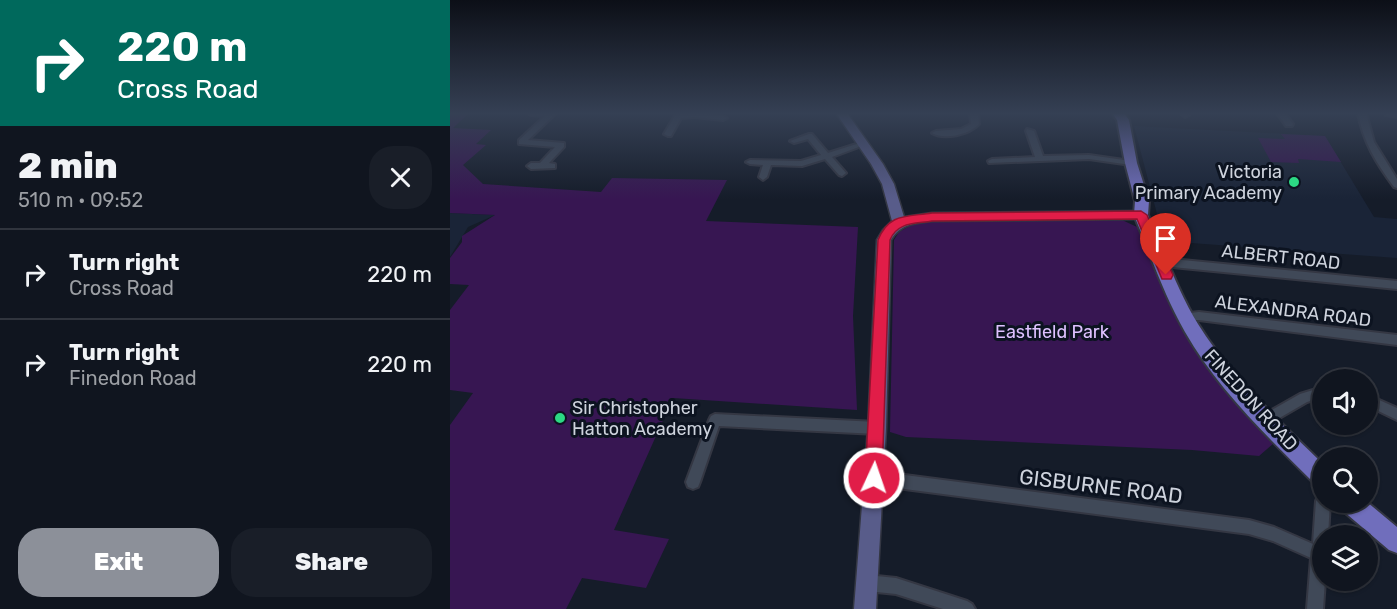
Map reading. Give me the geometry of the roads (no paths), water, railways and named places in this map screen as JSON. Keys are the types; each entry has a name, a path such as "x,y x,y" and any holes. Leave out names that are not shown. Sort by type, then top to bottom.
{"main road":[{"name":"FINEDON ROAD","path":"1127,141 1142,201 1141,215 1185,317 1200,342 1232,383 1312,467"},
{"path":"1363,513 1397,542"}],"street":[{"path":"523,141 561,145 542,166"},
{"path":"814,141 842,174"},
{"path":"861,141 888,184 899,222"},
{"path":"1034,141 1040,158"},
{"path":"1368,141 1396,182"},
{"path":"750,162 802,164 863,144"},
{"path":"992,161 1089,157 1131,163"},
{"path":"763,177 768,164"},
{"path":"531,166 552,166"},
{"path":"865,609 874,478 884,240 889,229 899,222 932,217 1141,215"},
{"name":"ALBERT ROAD","path":"1162,262 1397,285"},
{"name":"ALEXANDRA ROAD","path":"1185,317 1199,316 1397,340"},
{"path":"1265,420 1312,395"},
{"path":"1378,405 1397,414"},
{"path":"693,482 715,420 876,428"},
{"name":"GISBURNE ROAD","path":"874,478 1249,527 1274,534 1312,551"},
{"path":"867,584 896,586 967,609"},
{"path":"1315,609 1316,591"}],"place":[{"name":"Victoria Primary Academy","path":"1294,182"},
{"name":"Sir Christopher Hatton Academy","path":"560,418"}],"park label":[{"name":"Eastfield Park","path":"1052,332"}]}
